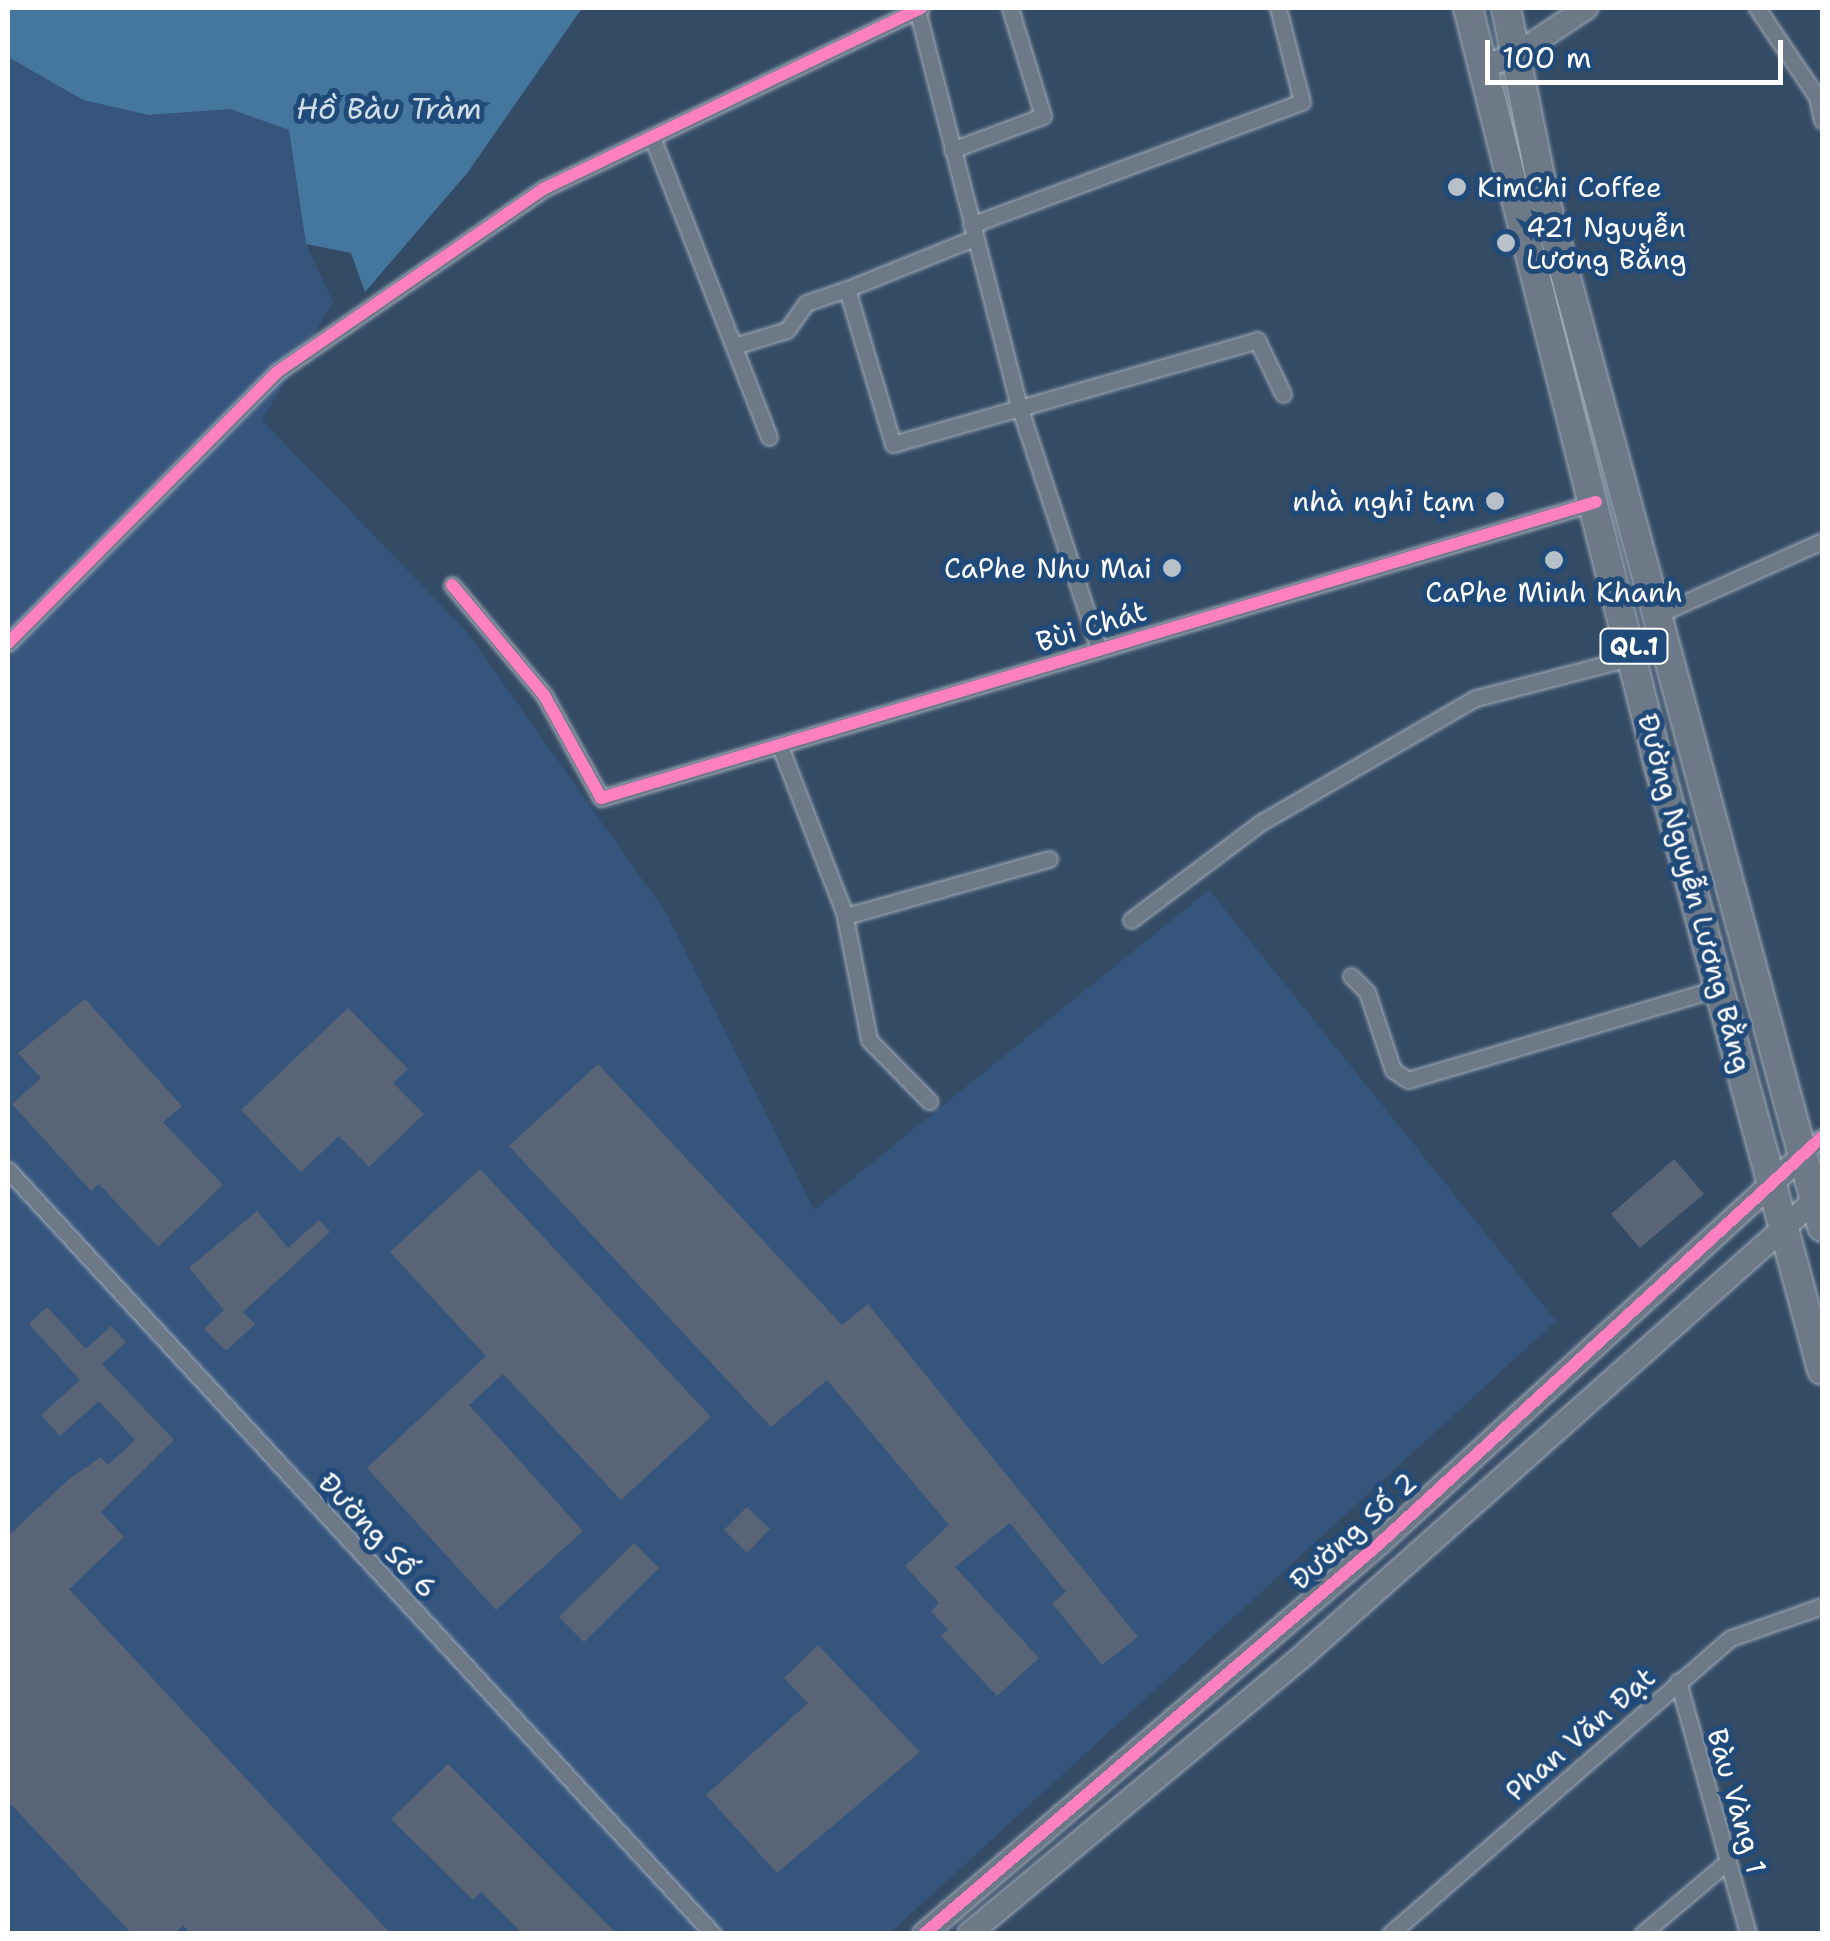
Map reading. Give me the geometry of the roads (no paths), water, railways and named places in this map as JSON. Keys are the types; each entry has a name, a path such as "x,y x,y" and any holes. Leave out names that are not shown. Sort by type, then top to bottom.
{"highway":[{"name":"Đường Nguyễn Lương Bằng","path":"1468,8 1718,988 1822,1370"},
{"name":"Đường Nguyễn Lương Bằng","path":"1506,8 1543,192 1658,614 1813,1145 1820,1206"}],"street":[{"path":"8,644 277,372 543,190 919,8 972,231 1020,409 1099,649"},
{"path":"952,150 1044,116 1010,8"},
{"path":"734,346 787,330 810,300 847,289 972,231 1302,102 1278,8"},
{"path":"1482,67 1514,56 1586,8"},
{"path":"1758,8 1817,98 1822,120"},
{"path":"652,137 769,437"},
{"path":"847,289 894,444 1257,340 1283,394"},
{"name":"Bùi Chát","path":"452,585 544,694 601,798 781,749 1099,649 1596,502"},
{"path":"1658,614 1822,541"},
{"path":"1131,920 1260,823 1476,698 1636,656"},
{"path":"781,749 846,916 868,1040 929,1101"},
{"path":"846,916 1049,859"},
{"path":"1352,976 1367,992 1393,1070 1408,1080 1718,988"},
{"name":"Đường Số 2","path":"924,1934 1294,1617 1813,1145"},
{"name":"Đường Số 6","path":"8,1170 712,1934"},
{"path":"968,1934 1316,1644 1784,1225 1820,1206"},
{"name":"Phan Văn Đạt","path":"1390,1934 1678,1682 1762,1622 1822,1606"},
{"path":"1294,1617 1316,1644"},
{"name":"Bàu Vàng 1","path":"1678,1682 1748,1934"},
{"path":"1642,1934 1728,1861"}],"water":[{"name":"Hồ Bàu Tràm","path":"8,8 582,8 468,172 365,292 351,253 306,244 289,130 230,109 149,115 83,100 8,57"}],"place":[{"name":"KimChi Coffee","path":"1457,187"},
{"name":"421 Nguyễn Lương Bằng","path":"1506,243"},
{"name":"nhà nghỉ tạm","path":"1495,501"},
{"name":"CaPhe Minh Khanh","path":"1554,560"},
{"name":"CaPhe Nhu Mai","path":"1172,568"}]}
